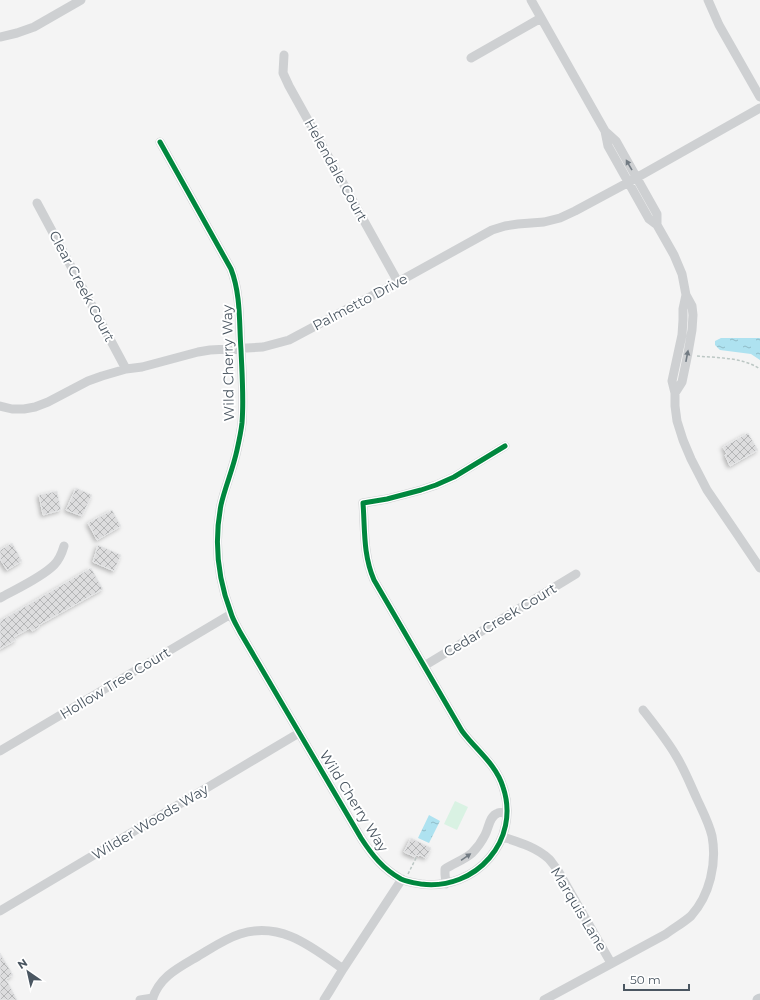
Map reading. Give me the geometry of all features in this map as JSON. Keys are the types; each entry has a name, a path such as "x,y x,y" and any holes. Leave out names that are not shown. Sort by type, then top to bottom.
{"street":[{"path":"0,37 34,27 81,0"},
{"path":"531,0 605,131 608,146 633,180 649,219 657,225 674,255 682,274 686,295 682,309 682,335 672,381 675,393 677,421 691,459 714,501 760,568"},
{"path":"708,0 720,25 760,96"},
{"path":"471,58 541,18"},
{"name":"Helendale Court","path":"284,55 283,73 289,86 398,282"},
{"name":"Palmetto Drive","path":"0,406 12,409 35,407 48,402 88,381 126,369 142,367 198,352 210,350 263,348 289,340 492,230 505,226 544,222 575,212 760,108"},
{"name":"Wild Cherry Way","path":"160,142 225,258 235,279 239,302 242,424 237,452 224,492 217,538 218,561 231,614 240,632 371,854 382,866 413,882 428,885 446,884 460,880 472,874 482,866 497,847 502,837 506,826 506,801 499,777 491,764 462,731 369,570 364,545 364,503 387,499 436,485 454,477 505,446"},
{"name":"Clear Creek Court","path":"37,203 126,369"},
{"path":"0,598 42,574 54,565 64,546"},
{"name":"Cedar Creek Court","path":"424,666 576,574"},
{"name":"Hollow Tree Court","path":"0,751 231,614"},
{"path":"544,1000 680,925 691,916 698,906 705,894 711,878 713,866 712,835 706,819 675,754 643,710"},
{"name":"Wilder Woods Way","path":"0,911 299,733"},
{"path":"446,884 445,869 462,860 480,845 493,816 497,813 507,813"},
{"name":"Marquis Lane","path":"502,837 538,851 557,869 611,963"},
{"path":"324,1000 405,877"},
{"path":"140,1000 153,999 159,986 174,971 228,939 254,931 267,931 291,936 304,942 343,969"}],"path":[{"path":"695,355 738,360 754,365 760,369"},
{"path":"405,877 417,856"}],"green space":[{"path":"455,801 468,807 457,830 444,824"}],"water":[{"path":"721,338 760,338 760,360 751,354 720,350 715,345 715,341"},
{"path":"429,815 440,821 429,843 418,838"}],"building":[{"path":"748,433 758,450 730,466 725,455 727,454 723,447"},
{"path":"76,488 92,495 82,516 66,510"},
{"path":"57,491 61,510 43,515 39,495"},
{"path":"112,510 121,526 97,540 88,523"},
{"path":"12,543 22,561 7,570 0,559 0,550"},
{"path":"98,545 121,555 114,571 93,562"},
{"path":"91,568 103,589 39,625 39,627 32,631 30,628 14,637 16,640 0,649 0,621"},
{"path":"411,838 431,848 426,858 420,855 416,855 415,857 404,852"},
{"path":"0,953 13,975 6,979 17,1000 0,1000"}],"cycle path":[{"path":"160,142 231,269 238,299 243,386 242,423 235,457 221,505 218,532 218,560 227,600 233,618 240,632 361,838 383,866 406,881 421,884 441,884 460,879 476,870 489,858 499,843 506,826 507,807 503,787 496,771 462,731 374,580 370,571 366,552 363,503 387,499 436,485 454,477 505,446"}]}
